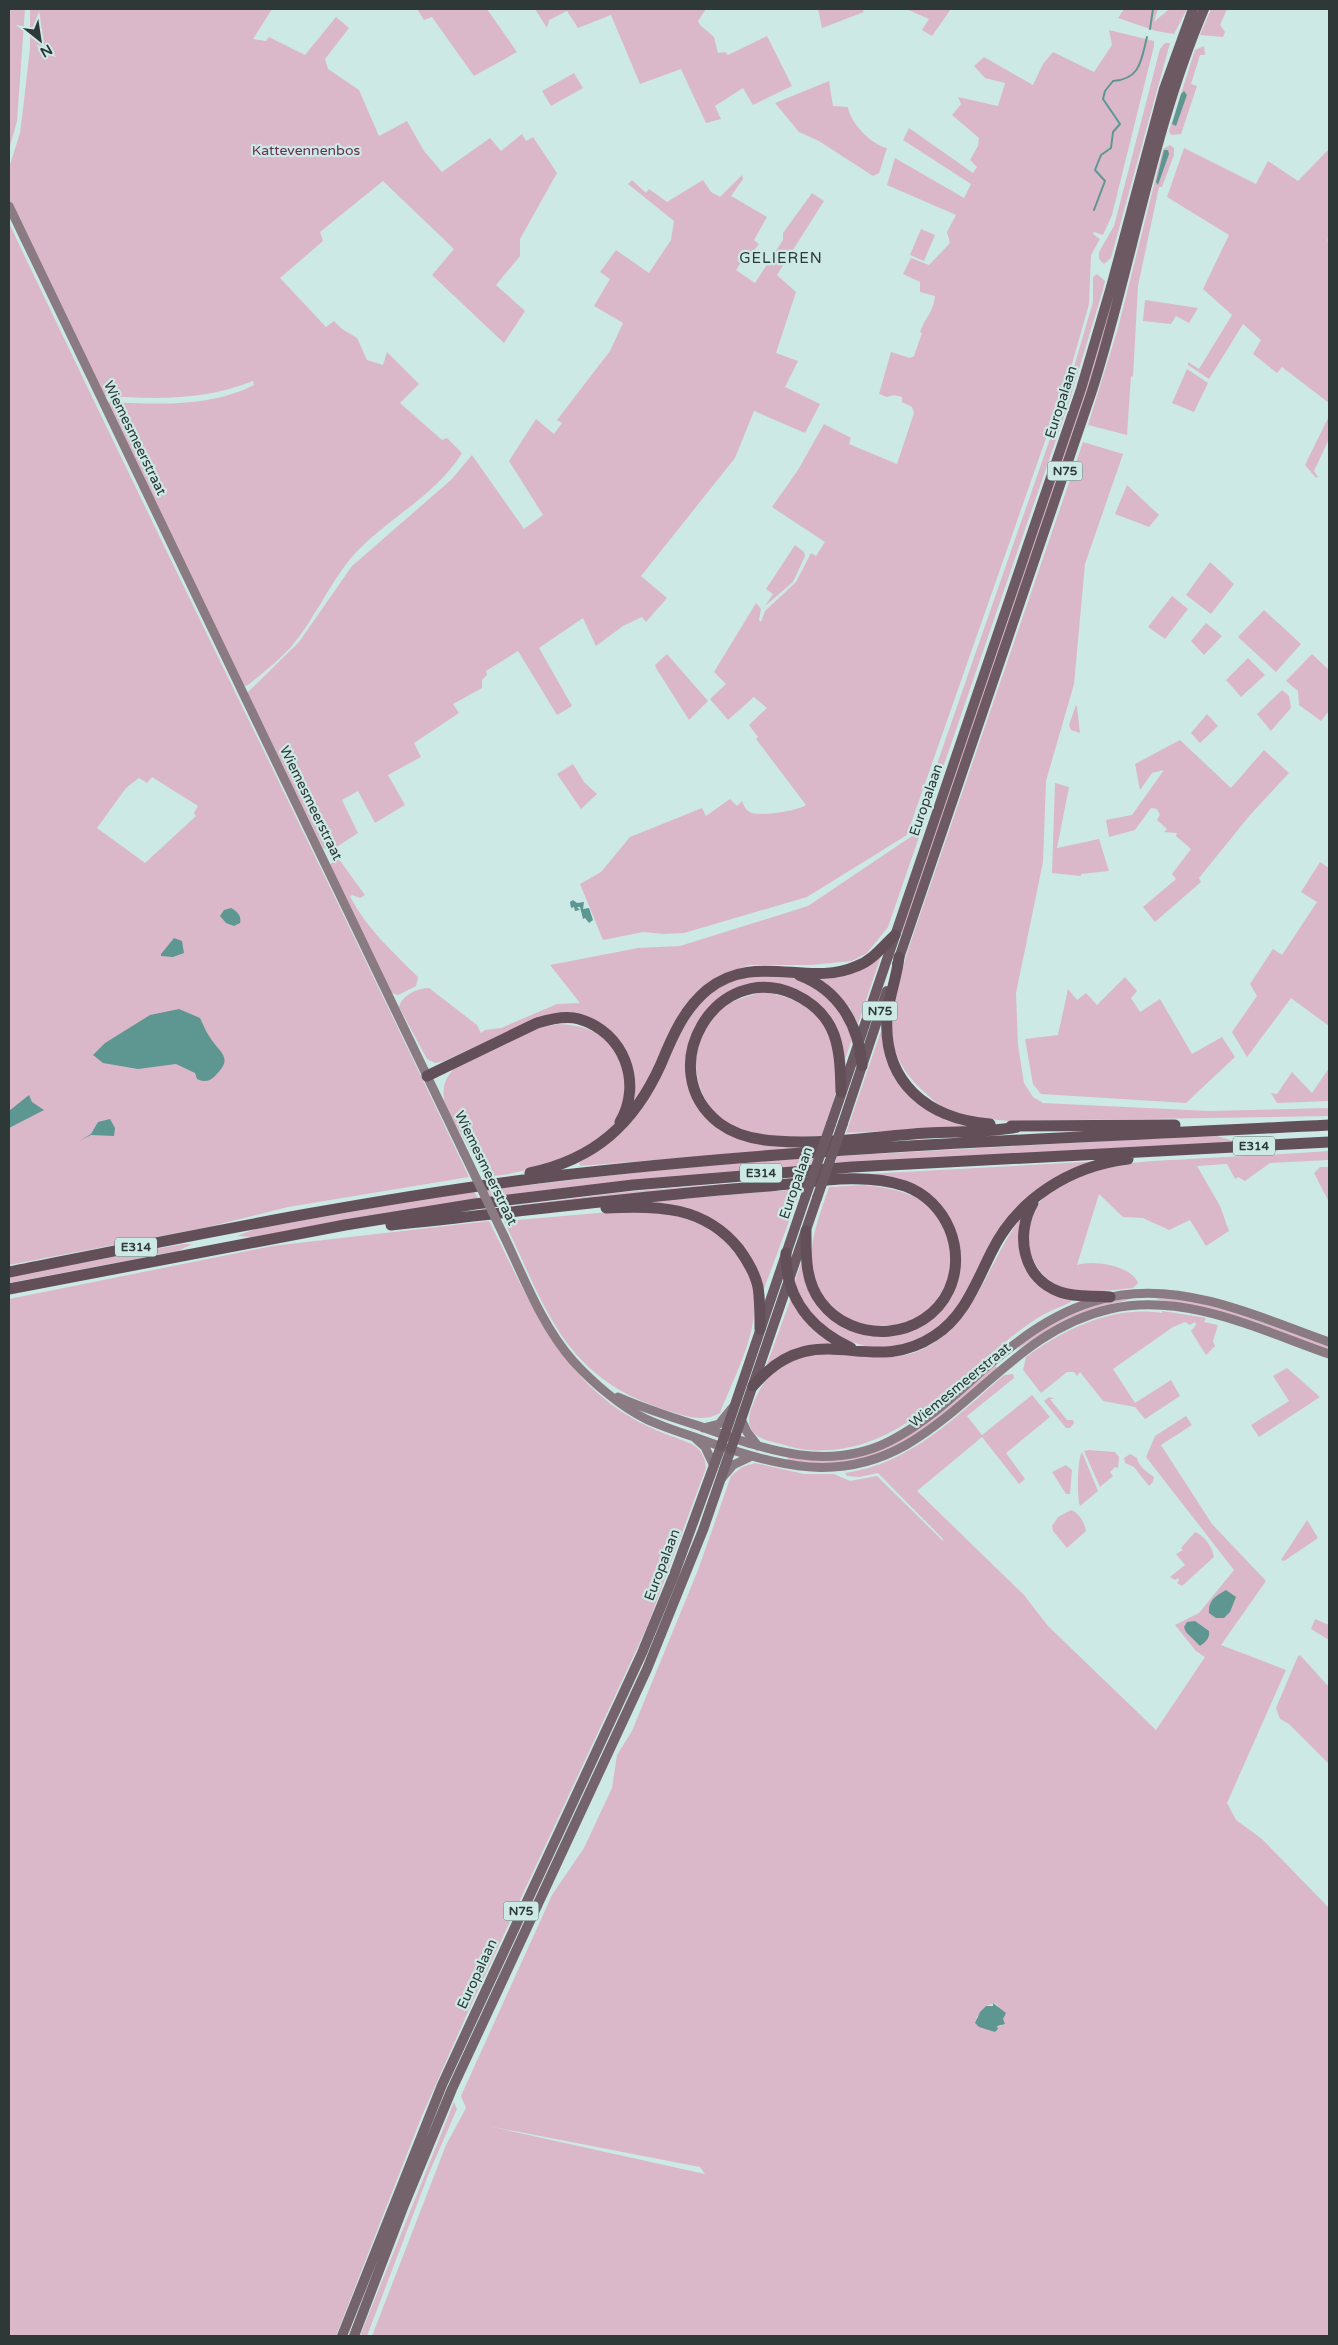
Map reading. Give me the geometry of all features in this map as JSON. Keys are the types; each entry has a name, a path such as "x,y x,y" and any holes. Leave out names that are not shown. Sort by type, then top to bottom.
{"highway":[{"name":"Europalaan","path":"729,1445 742,1419 1092,391 1120,300 1163,128 1188,51 1193,9"},
{"name":"Europalaan","path":"729,1445 724,1435 734,1404 1081,389 1111,287 1144,155 1176,50 1204,9"},
{"path":"490,1185 564,1164 586,1153 612,1135 637,1108 680,1023 703,994 719,982 743,972 768,970 825,973 856,968 872,958 895,935"},
{"path":"899,957 898,974 890,998 887,1028 890,1054 902,1080 926,1104 947,1116 969,1122 1017,1127"},
{"path":"791,972 811,980 830,993 848,1016 859,1039 862,1066"},
{"path":"841,1092 840,1052 832,1028 815,1006 797,996 777,989 756,989 741,992 720,1004 699,1027 691,1057 694,1084 708,1112 720,1123 735,1132 757,1139 799,1142 1017,1127 1193,1125 1208,1130"},
{"path":"427,1076 537,1023 553,1019 578,1019 601,1029 613,1040 628,1066 631,1087 629,1104 612,1135"},
{"name":"E314","path":"9,1272 312,1213 490,1185 631,1168 741,1158 1329,1124"},
{"name":"E314","path":"9,1289 345,1225 476,1204 717,1177 852,1167 1329,1142"},
{"path":"753,1386 780,1361 802,1351 817,1348 859,1352 886,1352 915,1347 941,1331 963,1307 1004,1230 1020,1211 1054,1183 1087,1168 1106,1162 1179,1150"},
{"path":"345,1225 373,1228 575,1204 746,1187 856,1179 886,1181 906,1186 923,1195 936,1206 946,1220 953,1236 956,1254 954,1274 948,1292 937,1307 922,1320 905,1328 886,1333 869,1332 852,1327 837,1319 821,1302 814,1290 808,1274 806,1231"},
{"path":"1037,1196 1026,1218 1022,1241 1024,1253 1034,1273 1040,1280 1060,1292 1110,1297"},
{"path":"554,1208 659,1207 678,1210 710,1223 732,1242 755,1276 760,1303 760,1329"},
{"path":"786,1253 788,1281 802,1309 812,1322 831,1338 859,1352"}],"main road":[{"name":"Wiemesmeerstraat","path":"9,206 536,1302 558,1341 583,1371 623,1405 646,1419 695,1437 729,1445 758,1446 791,1455 830,1457 852,1454 890,1441 928,1417 1002,1354 1036,1328 1071,1309 1110,1297 1148,1293 1196,1298 1329,1342"},
{"name":"Wiemesmeerstraat","path":"729,1445 752,1456 784,1465 819,1468 854,1465 889,1454 937,1424 1009,1362 1053,1330 1088,1314 1125,1306 1145,1304 1198,1310 1329,1354"},
{"name":"Wiemesmeerstraat","path":"612,1394 724,1435"},
{"path":"703,1428 718,1424 734,1404"},
{"path":"742,1419 747,1432 758,1446"},
{"path":"695,1437 705,1447 714,1466"},
{"name":"Europalaan","path":"342,2336 442,2085 642,1654 674,1575 714,1466 729,1445"},
{"name":"Europalaan","path":"354,2336 404,2205 452,2090 647,1669 677,1597 721,1480 729,1445"},
{"path":"721,1480 733,1465 752,1456"}],"green space":[{"path":"9,9 25,9 17,121 9,150"},
{"name":"Kattevennenbos","path":"30,9 272,9 253,39 266,41 269,37 305,55 336,17 349,28 325,59 328,69 359,90 379,136 407,121 424,151 442,172 490,138 501,151 522,134 526,141 533,137 557,173 520,239 520,256 496,285 525,311 504,343 432,275 454,249 383,181 320,232 323,241 280,278 326,327 334,321 342,329 357,338 367,360 383,365 387,352 419,384 400,403 442,440 447,438 462,453 451,469 424,495 364,544 335,580 307,626 291,647 265,671 243,687 107,402 163,404 200,401 219,398 237,392 254,385 253,381 216,392 179,397 103,396 9,199 9,168 20,133 30,48"},
{"path":"417,9 487,9 517,52 474,76 432,17 424,20"},
{"path":"535,9 706,9 698,21 714,37 718,53 725,52 728,55 767,36 792,86 753,105 743,88 715,106 721,119 706,123 681,69 640,84 611,15 578,28 567,11 549,20 547,28"},
{"path":"818,9 862,9 864,12 822,28"},
{"path":"906,9 951,9 932,36 922,30 929,19"},
{"path":"1124,9 1158,9 1154,22 1169,9 1187,9 1174,34 1156,31 1118,18"},
{"path":"1211,9 1227,9 1220,25 1225,32 1223,37 1200,35"},
{"path":"1109,30 1154,41 1112,215 1103,235 1094,232 1093,234 1100,239 1091,255 1089,304 1072,364 907,835 807,897 684,933 643,932 603,940 580,884 601,872 630,837 702,808 706,816 730,799 737,806 742,801 748,811 757,814 788,811 806,805 756,739 758,737 749,725 767,708 754,697 728,720 710,699 726,684 714,672 756,603 761,609 759,620 761,622 765,611 796,582 811,553 816,556 825,542 772,507 798,470 824,424 851,438 849,444 897,464 914,413 912,407 902,402 902,397 894,395 887,397 879,394 891,352 910,358 914,356 922,333 920,332 933,307 935,296 920,292 920,282 903,274 911,258 929,265 950,243 947,232 956,215 887,185 895,158 964,198 971,184 903,140 909,128 973,173 977,167 970,160 978,146 979,138 952,115 961,104 958,97 998,106 1005,83 985,78 974,66 984,57 1033,85 1043,64 1053,52 1094,72 1112,45"},
{"path":"1165,43 1170,43 1111,258 1104,264 1099,259 1099,252 1114,226 1160,49"},
{"path":"1183,46 1104,341 904,932 900,931 1071,429 1165,97"},
{"path":"1204,46 1205,55 1200,55 1191,84 1197,86 1181,134 1171,135 1169,131 1195,50"},
{"path":"574,73 583,88 551,106 542,91"},
{"path":"829,81 833,106 848,107 857,126 875,143 887,148 879,173 873,176 819,141 799,132 775,103"},
{"path":"1170,145 1174,148 1174,155 1162,187 1159,187 1138,286 1133,377 1131,376 1127,435 1088,425 1118,328 1163,149"},
{"path":"1184,148 1256,184 1268,161 1298,181 1329,149 1329,238 1327,240 1329,242 1329,403 1282,367 1277,373 1253,354 1261,340 1243,324 1209,379 1188,365 1188,362 1199,369 1232,315 1203,289 1229,235 1167,197"},
{"path":"742,175 743,179 731,196 767,217 754,240 759,244 752,253 749,251 736,270 755,283 783,240 783,233 812,193 824,201 777,275 796,292 776,353 798,361 785,387 820,404 805,433 754,411 735,458 641,576 667,598 646,622 642,617 623,626 596,646 583,618 539,648 572,706 557,715 518,651 486,671 487,675 482,680 482,688 453,704 459,713 414,743 421,757 388,775 405,805 375,823 358,791 342,800 358,833 332,850 323,848 247,693 299,642 352,566 452,479 472,455 524,529 543,515 509,461 536,419 554,434 562,423 557,420 610,351 623,323 594,306 610,279 600,272 616,250 649,273 671,240 674,221 628,184 632,180 646,193 649,189 667,202 703,180 711,192 720,197"},
{"path":"9,223 469,1177 288,1207 208,1227 9,1265","holes":["152,777 198,806 194,813 196,816 145,863 97,828 126,788 139,778 147,783"]},
{"path":"921,229 935,235 924,261 910,255"},
{"path":"1097,274 1105,281 1070,399 888,927 867,953 852,961 811,965 749,965 716,978 634,1103 631,1103 624,1048 605,1026 578,1014 526,1023 444,1061 435,1063 427,1059 399,1007 403,999 415,991 429,988 477,1025 481,1033 485,1030 501,1028 557,1004 580,1003 550,965 638,948 680,946 808,906 912,836 1069,384 1093,302 1093,277"},
{"path":"1145,300 1198,308 1189,323 1176,316 1171,324 1143,321"},
{"path":"1187,369 1208,383 1194,412 1172,403"},
{"path":"1329,416 1329,439 1314,471 1318,477 1316,478 1305,465"},
{"path":"1083,442 1123,454 1085,564 1074,684 1046,781 1043,862 1016,993 1018,1045 1024,1083 1033,1097 1043,1103 1209,1111 1329,1108 1329,1116 1008,1121 975,1117 961,1115 945,1109 936,1103 906,1072 897,1056 892,1039 891,1022 893,1004 909,947"},
{"path":"1127,485 1159,515 1149,527 1115,514"},
{"path":"795,545 804,552 805,556 793,582 765,606 773,594 766,589"},
{"path":"1210,562 1234,584 1211,614 1186,595"},
{"path":"1172,596 1188,609 1165,639 1148,627"},
{"path":"1264,610 1301,644 1276,672 1238,637"},
{"path":"1206,623 1222,636 1204,655 1191,641"},
{"path":"667,654 708,701 689,720 655,665"},
{"path":"1312,654 1329,670 1329,711 1321,721 1299,705 1298,691 1286,681"},
{"path":"1248,658 1265,675 1241,697 1226,680"},
{"path":"1282,690 1289,696 1291,708 1271,731 1257,714"},
{"path":"1076,705 1080,733 1071,730 1069,725"},
{"path":"1207,714 1218,726 1200,743 1191,733"},
{"path":"1180,740 1231,788 1264,750 1289,773 1250,815 1199,878 1201,882 1155,922 1143,907 1176,879 1172,874 1191,849 1176,836 1177,833 1164,832 1167,829 1157,820 1160,815 1157,809 1151,808 1135,830 1109,837 1106,820 1132,815 1164,770 1152,773 1140,790 1135,764"},
{"path":"573,764 584,782 597,794 581,809 557,774"},
{"path":"1055,783 1069,787 1057,848 1099,839 1109,871 1081,874 1081,876 1052,873"},
{"path":"338,858 365,895 360,898 350,896 356,908 381,939 418,977 416,986 398,995 391,993 329,865"},
{"path":"1320,862 1329,868 1329,1026 1291,998 1247,1057 1232,1032 1257,996 1250,984 1273,949 1282,955 1317,902 1301,892"},
{"path":"881,956 858,1024 850,1008 818,979"},
{"path":"743,975 795,976 835,1002 853,1037 844,1062 822,1009 760,985 700,1020 692,1034 688,1048 697,1104 717,1127 817,1147 580,1166 579,1163 612,1140 690,1012 709,993"},
{"path":"1125,977 1137,991 1131,998 1140,1012 1160,999 1192,1054 1222,1037 1235,1057 1186,1103 1041,1094 1033,1084 1025,1039 1058,1035 1068,989 1077,1000 1086,993 1097,1005"},
{"path":"764,992 783,996 813,1012 823,1022 830,1035 835,1051 837,1068 836,1088 822,1136 761,1136 739,1129 728,1124 716,1114 700,1088 696,1058 698,1043 712,1016 729,1003"},
{"path":"559,1024 578,1026 596,1033 614,1050 624,1074 625,1099 622,1112 616,1123 607,1133 575,1152 536,1167 485,1176 446,1108 444,1086 448,1076 456,1067 535,1028"},
{"path":"881,1031 886,1056 945,1120 970,1127 846,1133"},
{"path":"1329,1068 1329,1101 1277,1103 1271,1093 1277,1094 1292,1072 1312,1093"},
{"path":"1214,1135 1236,1142 835,1164 837,1156"},
{"path":"1329,1151 1329,1160 1270,1163 1245,1181 1238,1177 1235,1179 1227,1164 1197,1166 1220,1206 1229,1231 1206,1246 1190,1220 1169,1230 1143,1218 1123,1217 1099,1194 1077,1265 1092,1263 1120,1268 1135,1277 1138,1283 1133,1288 1107,1291 1079,1291 1062,1287 1041,1273 1034,1262 1028,1238 1029,1225 1033,1213 1040,1202 1058,1187 1095,1171 1118,1165 1142,1162"},
{"path":"814,1157 810,1166 491,1198 487,1190 657,1170"},
{"path":"1102,1161 1026,1200 955,1313 921,1341 875,1349 835,1337 814,1320 794,1284 802,1260 807,1283 846,1327 920,1326 959,1264 928,1194 830,1176"},
{"path":"1320,1167 1329,1167 1329,1202 1314,1173"},
{"path":"807,1177 496,1208 624,1192"},
{"path":"864,1185 903,1192 927,1204 944,1223 948,1236 952,1266 944,1292 927,1311 906,1322 882,1326 858,1322 837,1312 820,1294 812,1268 811,1258 814,1237 829,1187"},
{"path":"801,1189 764,1289 748,1256 703,1215 673,1205 632,1203"},
{"path":"473,1190 479,1200 252,1237 237,1236 255,1229"},
{"path":"662,1211 698,1221 714,1229 744,1264 752,1284 755,1305 752,1327 746,1348 720,1413 707,1418 694,1418 666,1410 631,1396 603,1379 581,1359 562,1336 547,1311 504,1221 610,1212"},
{"path":"1023,1215 1026,1265 1071,1300 1071,1302 1033,1321 1006,1341 929,1407 902,1426 873,1440 842,1449 807,1450 765,1440 754,1433 749,1424 750,1411 761,1388 775,1372 805,1354 816,1352 869,1357 893,1357 916,1352 944,1335 959,1321 971,1304 1011,1232"},
{"path":"489,1221 531,1304 547,1331 564,1356 584,1379 606,1400 632,1418 692,1444 704,1457 706,1468 647,1627 467,2014 421,2118 336,2336 9,2336 9,1299 272,1246"},
{"path":"183,1244 192,1244 178,1251 9,1283 9,1276"},
{"path":"1136,1297 1063,1321 1016,1350 1030,1336 1062,1317 1091,1305"},
{"path":"1171,1297 1224,1309 1329,1345 1329,1350 1184,1304 1154,1299"},
{"path":"791,1298 809,1324 834,1345 814,1345 798,1348 783,1355 766,1367"},
{"path":"1144,1311 1162,1313 1162,1311 1206,1318 1204,1322 1218,1325 1213,1341 1215,1346 1206,1355 1191,1331 1196,1325 1195,1322 1190,1325 1185,1322 1173,1327 1113,1369 1135,1403 1171,1380 1180,1396 1145,1419 1135,1407 1103,1401 1080,1372 1077,1376 1074,1372 1067,1372 1041,1393 1023,1370 1026,1357 1056,1337 1073,1329 1107,1316"},
{"path":"995,1364 997,1368 961,1399 923,1430 902,1443 858,1461 834,1464 788,1462 788,1457 834,1460 882,1448"},
{"path":"1287,1368 1320,1397 1259,1437 1251,1425 1289,1401 1273,1376"},
{"path":"1013,1374 1014,1378 967,1416 982,1435 1032,1395 1050,1417 1006,1453 1025,1479 1019,1484 982,1437 917,1491 1024,1595 1048,1626 1156,1730 1205,1657 1196,1651 1175,1625 1199,1613 1234,1570 1146,1457 1155,1436 1186,1416 1192,1425 1161,1445 1212,1524 1266,1581 1221,1645 1286,1670 1227,1803 1236,1820 1262,1839 1329,1908 1329,2336 372,2336 446,2145 466,2108 461,2096 552,1895 584,1848 612,1788 617,1755 632,1731 698,1570 731,1476 742,1467 755,1463 804,1474 834,1474 850,1481 877,1476 943,1541 878,1473 859,1477 847,1476 845,1473 869,1468 891,1460 911,1449 950,1422 1004,1375","holes":["995,2003 1003,2016 1001,2026 997,2026 998,2029 995,2032 987,2029 976,2018 986,2006","488,2126 700,2167 705,2174"]},
{"path":"1049,1397 1055,1399 1050,1399 1067,1420 1073,1420 1074,1423 1070,1428 1066,1428 1044,1401"},
{"path":"1084,1451 1115,1452 1119,1457 1118,1468 1115,1467 1110,1472 1113,1476 1100,1487"},
{"path":"1082,1452 1098,1491 1080,1506 1078,1479 1079,1462"},
{"path":"1130,1454 1137,1458 1141,1466 1154,1477 1153,1482 1149,1486 1134,1467 1125,1463 1124,1458"},
{"path":"1066,1465 1072,1470 1070,1494 1066,1494 1052,1472"},
{"path":"1071,1510 1077,1513 1086,1531 1067,1548 1053,1531 1052,1526 1058,1517"},
{"path":"1307,1520 1318,1538 1284,1561 1281,1560"},
{"path":"1195,1532 1208,1542 1214,1557 1182,1586 1177,1583 1178,1578 1175,1580 1170,1577 1185,1565 1176,1554 1183,1550 1181,1548"},
{"path":"1315,1619 1329,1625 1329,1640 1311,1629"},
{"path":"1300,1655 1329,1687 1329,1764 1289,1724 1280,1719 1276,1708"},
{"path":"454,2102 457,2109 429,2173 367,2336 360,2336"}],"water":[{"path":"1184,91 1187,95 1176,126 1172,124 1181,94"},
{"path":"1164,150 1168,150 1169,154 1158,185 1156,182"},
{"path":"573,900 577,903 584,902 583,909 589,908 593,920 589,923 585,918 583,919 580,907 577,907 580,910 575,911 574,907 571,908 570,902"},
{"path":"231,908 240,916 240,923 234,926 226,923 220,916 224,910"},
{"path":"174,938 182,941 184,953 173,957 161,956 161,954"},
{"path":"179,1009 200,1018 208,1034 224,1056 224,1065 210,1080 197,1079 195,1073 176,1064 138,1069 103,1063 93,1055 105,1043 150,1015"},
{"path":"29,1095 32,1102 44,1110 9,1128 9,1111"},
{"path":"110,1119 115,1128 114,1136 91,1135 79,1141 91,1134 98,1122"},
{"path":"1226,1590 1236,1597 1230,1612 1224,1618 1216,1618 1209,1613 1211,1602 1216,1596"},
{"path":"1195,1621 1209,1631 1207,1640 1200,1646 1186,1632 1184,1627 1187,1622"},
{"path":"993,2003 1006,2013 1003,2019 1005,2024 997,2026 998,2029 995,2032 979,2027 975,2023 980,2012 986,2006 993,2006"}],"waterway":[{"path":"1150,29 1153,9"},
{"path":"1094,210 1105,181 1095,170 1101,155 1111,148 1113,132 1120,124 1103,99 1105,91 1113,81 1129,77 1138,67 1147,37"}],"district":[{"name":"GELIEREN","path":"781,258"}]}
